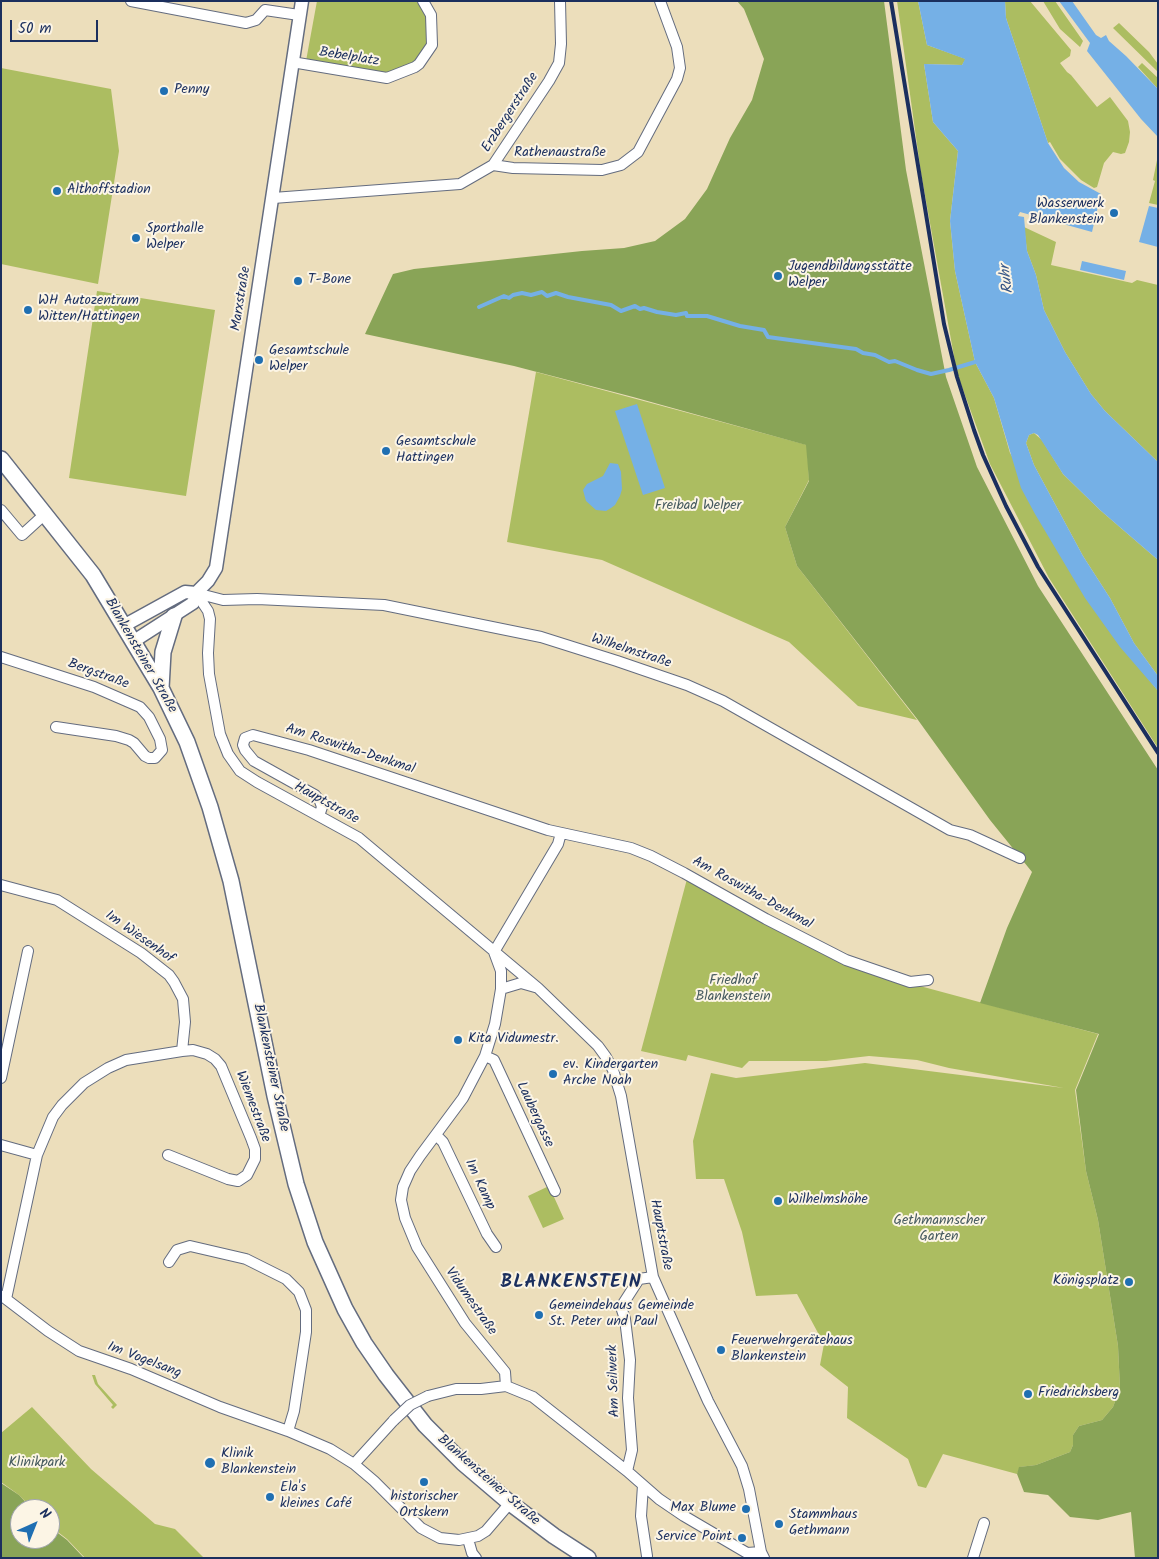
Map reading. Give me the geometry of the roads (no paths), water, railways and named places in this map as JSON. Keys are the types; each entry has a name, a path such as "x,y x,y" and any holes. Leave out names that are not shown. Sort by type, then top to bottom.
{"main road":[{"name":"Blankensteiner Straße","path":"1,459 93,575 125,625 161,688 186,742 217,831 231,881 288,1155 304,1213 326,1271 345,1309 364,1343 400,1395 431,1432 463,1463 510,1503 554,1536 588,1558"},
{"path":"161,688 163,652 174,616"}],"street":[{"path":"131,1 246,23 256,20 263,5 299,15"},
{"name":"Marxstraße","path":"134,641 193,603 196,594 213,575 218,559 302,1"},
{"name":"Bebelplatz","path":"292,62 387,78 415,66 419,64 432,45 431,16 423,1"},
{"name":"Erzbergerstraße","path":"273,198 460,184 493,165 559,63 561,44 560,1"},
{"name":"Rathenaustraße","path":"493,165 522,168 602,170 621,164 638,152 677,79 680,68 677,47 660,1"},
{"path":"1,510 22,535 46,514"},
{"path":"125,625 185,592 196,594"},
{"name":"Hauptstraße","path":"196,594 208,611 210,619 209,674 220,734 228,754 240,771 359,838 538,988 598,1046 613,1070 621,1096 653,1277 708,1401 742,1466 750,1489 763,1555"},
{"name":"Wilhelmstraße","path":"196,594 223,600 257,599 384,605 533,635 617,661 687,685 723,701 950,830 970,835 1020,858"},
{"name":"Bergstraße","path":"1,657 94,687 140,707 145,710 157,732 162,750 155,758 149,758 129,740 116,736 56,727"},
{"name":"Am Roswitha-Denkmal","path":"319,816 322,807 320,801 308,791 254,761 243,746 245,738 253,735 309,750 460,802 561,833 631,848 651,856 846,960 910,982 928,980"},
{"path":"494,952 558,844 561,833"},
{"name":"Im Wiesenhof","path":"1,885 57,900 141,953 168,975 183,999 185,1022 182,1051"},
{"path":"1,1078 28,951"},
{"name":"Vidumestraße","path":"494,952 501,971 501,989 485,1056 463,1098 410,1171 403,1187 401,1200 405,1218 417,1247 465,1323 505,1372 506,1386"},
{"path":"501,989 521,983 538,988"},
{"name":"Wiemestraße","path":"168,1155 228,1179 238,1181 247,1175 255,1159 255,1149 221,1066 207,1054 193,1050 182,1051"},
{"path":"4,1297 37,1155 53,1118 67,1099 98,1073 126,1060 182,1051"},
{"name":"Laubergasse","path":"485,1056 494,1060 555,1191"},
{"name":"Im Kamp","path":"436,1134 444,1142 487,1234 496,1247"},
{"path":"1,1145 37,1155"},
{"path":"169,1262 177,1250 190,1246 246,1259 286,1279 299,1292 306,1310 306,1332 294,1410 288,1431"},
{"name":"Am Seilwerk","path":"628,1471 632,1450 628,1398 630,1360 625,1319 621,1307 639,1279 653,1277"},
{"name":"Im Vogelsang","path":"4,1297 55,1336 79,1351 131,1369 220,1407 288,1431 325,1447 354,1464 422,1528 432,1535 452,1541 468,1539 486,1531 510,1503"},
{"path":"354,1464 410,1405 428,1396 456,1389 506,1386 533,1398 684,1516 747,1553 763,1555"},
{"path":"643,1485 641,1516 647,1556"},
{"path":"973,1558 984,1523"},
{"path":"468,1539 472,1553 476,1558"}],"water":[{"name":"Ruhr","path":"918,1 1005,1 1006,18 1048,143 1064,168 1079,182 1101,194 1092,232 1020,212 1018,216 1024,217 1027,251 1036,275 1044,310 1065,352 1091,394 1105,411 1158,462 1158,560 1100,510 1063,474 1038,435 1034,433 1029,435 1026,443 1034,465 1083,556 1110,598 1134,643 1158,676 1158,691 1120,647 1085,598 1035,514 1021,488 994,398 975,362 955,271 950,221 958,151 933,122 924,64 962,65 965,59 927,45"},
{"path":"1059,1 1072,1 1096,35 1101,38 1106,35 1109,41 1158,89 1158,137 1141,119 1087,51 1090,43"},
{"path":"1149,206 1158,208 1158,247 1139,242"},
{"path":"1082,261 1126,271 1124,280 1080,270"},
{"path":"637,404 665,488 643,495 615,411"},
{"path":"610,463 618,464 621,472 622,489 620,496 615,505 606,511 596,510 586,501 583,490 587,484 603,476"}],"waterway":[{"path":"479,307 504,296 509,298 522,293 531,295 542,292 547,296 556,293 611,305 621,311 635,306 640,309 644,308 676,315 686,313 687,316 707,316 740,326 764,330 768,337 856,349 889,362 895,361 931,374 975,362"}],"railway":[{"path":"891,1 944,324 957,377 974,430 1006,506 1038,567 1158,753"}],"place":[{"name":"Penny","path":"164,91"},
{"name":"Althoffstadion","path":"57,191"},
{"name":"Wasserwerk Blankenstein","path":"1114,213"},
{"name":"Sporthalle Welper","path":"136,238"},
{"name":"Jugendbildungsstätte Welper","path":"778,276"},
{"name":"T-Bone","path":"298,281"},
{"name":"WH Autozentrum Witten/Hattingen","path":"28,310"},
{"name":"Gesamtschule Welper","path":"259,360"},
{"name":"Gesamtschule Hattingen","path":"386,451"},
{"name":"Kita Vidumestr.","path":"458,1040"},
{"name":"ev. Kindergarten Arche Noah","path":"553,1074"},
{"name":"Wilhelmshöhe","path":"778,1201"},
{"name":"Königsplatz","path":"1129,1282"},
{"name":"Gemeindehaus Gemeinde St. Peter und Paul","path":"539,1315"},
{"name":"Feuerwehrgerätehaus Blankenstein","path":"721,1350"},
{"name":"Friedrichsberg","path":"1028,1394"},
{"name":"Klinik Blankenstein","path":"210,1463"},
{"name":"historischer Ortskern","path":"424,1482"},
{"name":"Ela's kleines Café","path":"270,1497"},
{"name":"Max Blume","path":"746,1509"},
{"name":"Stammhaus Gethmann","path":"779,1524"},
{"name":"Service Point","path":"742,1538"}],"district":[{"name":"BLANKENSTEIN","path":"571,1284"}],"park label":[{"name":"Freibad Welper","path":"698,507"},
{"name":"Friedhof Blankenstein","path":"733,990"},
{"name":"Gethmannscher Garten","path":"939,1230"},
{"name":"Klinikpark","path":"37,1464"}]}
